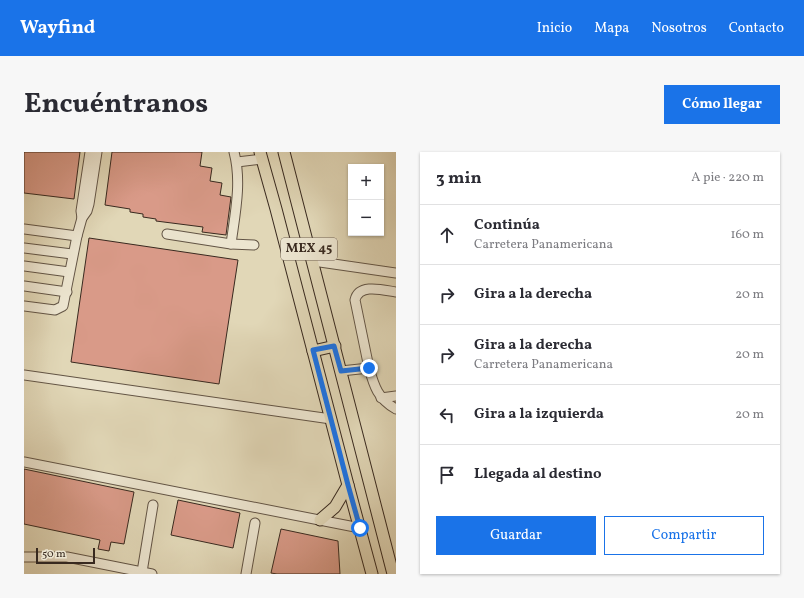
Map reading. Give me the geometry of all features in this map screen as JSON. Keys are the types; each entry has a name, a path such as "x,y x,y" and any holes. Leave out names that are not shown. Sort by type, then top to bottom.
{"main road":[{"name":"MEX 45","path":"284,152 393,574"},
{"name":"MEX 45","path":"261,155 372,574"},
{"path":"313,350 334,346"},
{"path":"320,520 335,507 348,485"}],"street":[{"path":"82,218 81,211 90,152"},
{"path":"24,306 55,310 63,306 67,292 72,254 82,218 87,211 89,204 96,152"},
{"path":"231,244 238,190 237,162 234,152"},
{"path":"237,162 261,155"},
{"path":"24,228 77,236"},
{"path":"167,234 231,244 254,245"},
{"path":"24,248 72,254"},
{"path":"313,261 396,273"},
{"path":"24,266 69,272"},
{"path":"24,286 67,292"},
{"path":"396,292 367,289 360,292 356,296 355,300 374,387 381,398 396,409"},
{"path":"341,371 369,368"},
{"path":"24,375 331,419"},
{"path":"381,398 396,396"},
{"path":"24,462 360,528"},
{"path":"142,572 153,506"},
{"path":"246,574 254,523"},
{"path":"24,557 67,557 152,574"}],"building":[{"path":"24,152 80,152 74,199 24,193"},
{"path":"112,152 202,152 200,166 212,168 210,181 222,183 220,195 231,197 226,235 202,232 203,227 156,221 156,219 143,217 143,214 130,212 130,209 105,205"},
{"path":"89,238 238,260 219,384 71,362"},
{"path":"24,469 134,492 124,544 111,542 109,551 98,549 100,540 24,524"},
{"path":"178,500 240,513 233,548 171,535"},
{"path":"281,529 338,541 340,574 271,573"}],"route":[{"path":"360,528 313,350 334,346 341,371 369,368"}]}
